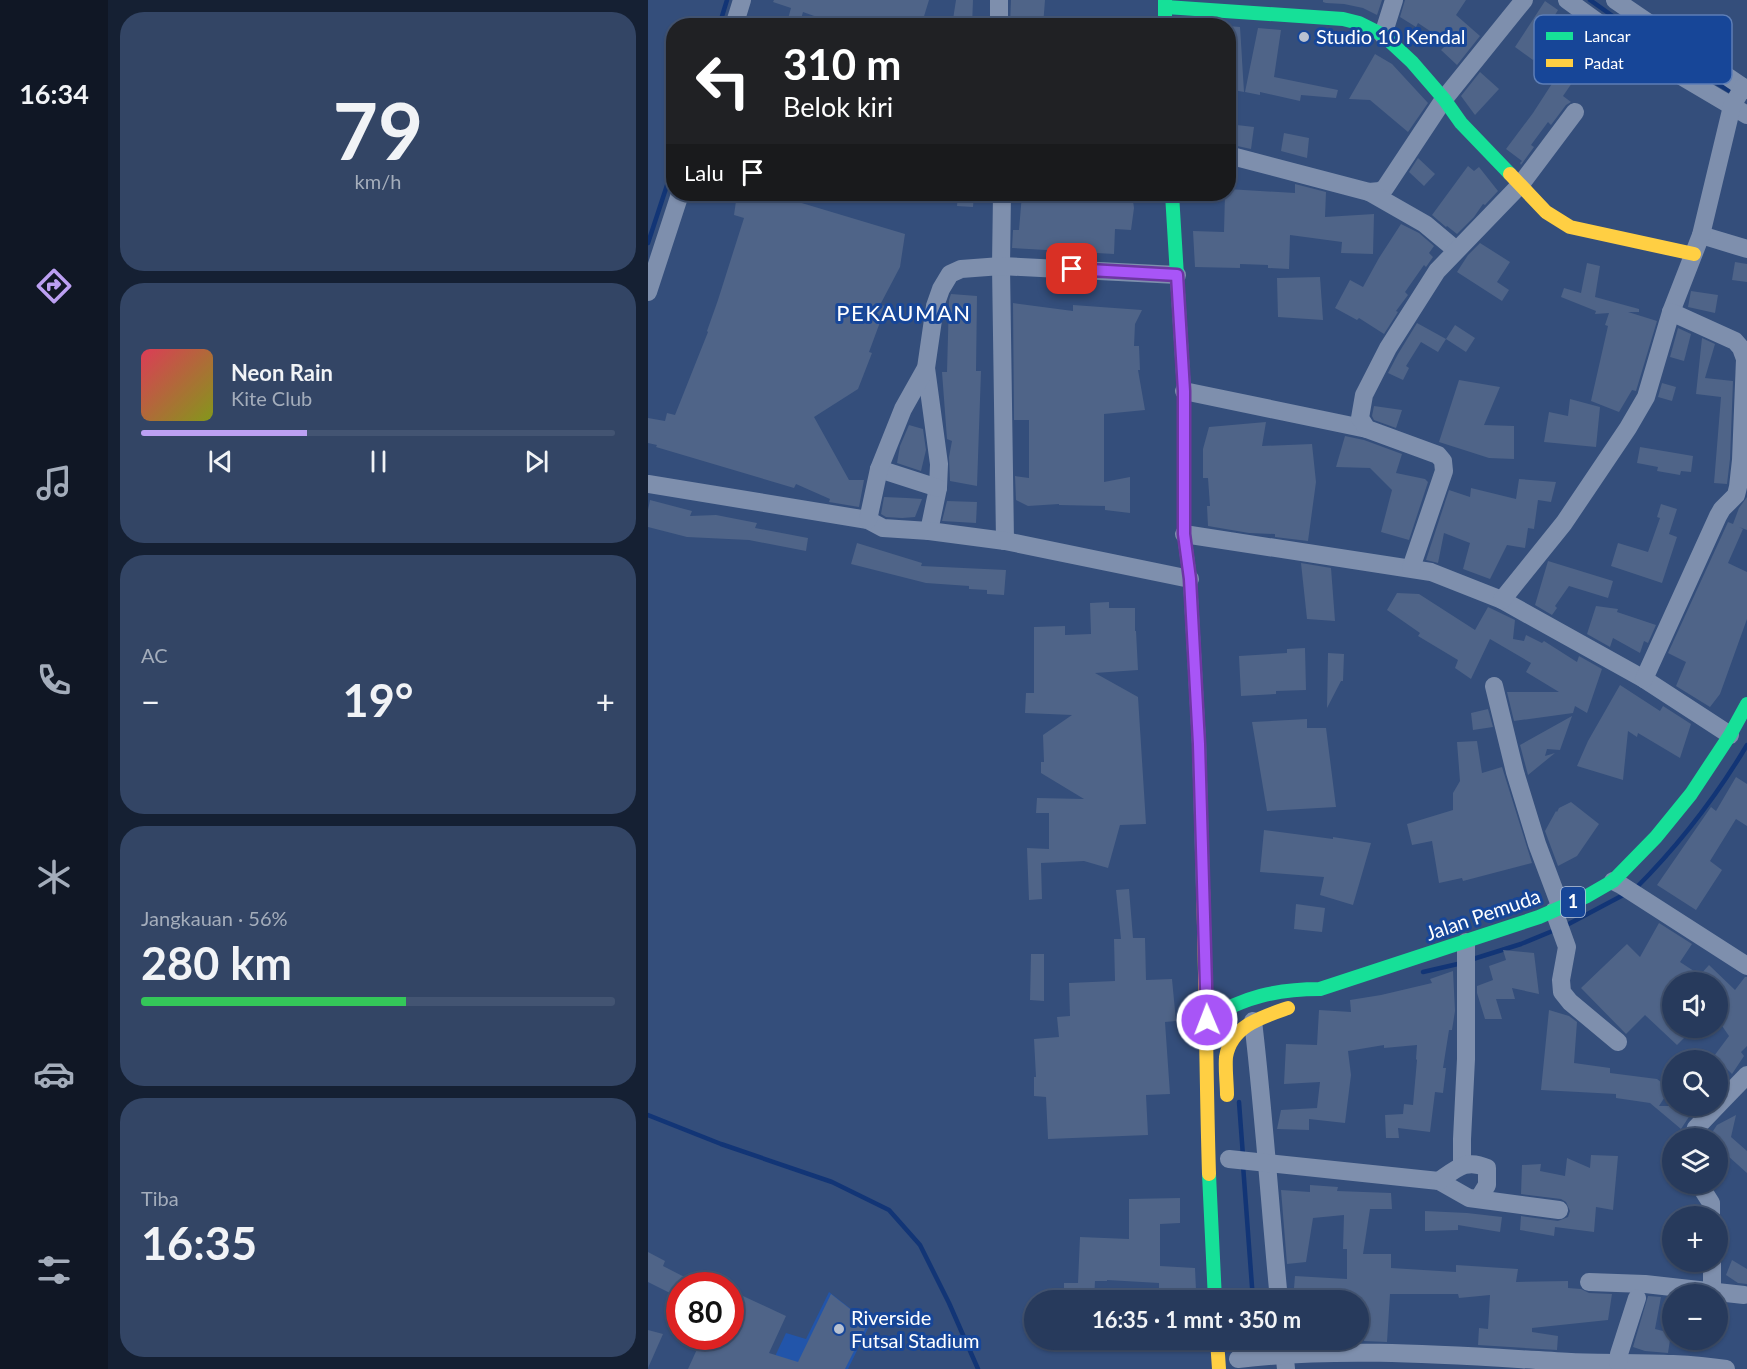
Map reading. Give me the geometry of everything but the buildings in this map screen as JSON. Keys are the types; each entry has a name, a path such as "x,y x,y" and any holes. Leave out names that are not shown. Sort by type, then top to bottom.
{"main road":[{"path":"1166,4 1343,18 1359,23 1383,35 1412,62 1461,123 1546,212 1570,227 1694,254"},
{"path":"1172,201 1184,391 1184,534 1190,579 1201,802 1207,1020 1205,1045 1214,1290"},
{"name":"Jalan Pemuda","path":"1207,1020 1236,1003 1299,988 1320,988 1466,948 1557,913 1617,883 1691,794 1731,735 1747,704"},
{"name":"Jalan Pemuda","path":"1228,1112 1226,1054 1232,1037 1239,1029 1253,1021 1302,1002 1320,988"},
{"path":"1218,1350 1219,1369"}],"street":[{"path":"736,18 742,0"},
{"path":"999,0 999,18"},
{"path":"1383,35 1394,0"},
{"path":"1369,192 1385,188 1444,99 1524,0"},
{"path":"1567,0 1617,11"},
{"path":"1710,84 1740,98"},
{"path":"1720,84 1740,98"},
{"path":"1502,600 1564,524 1646,397 1671,312 1701,235 1740,98"},
{"path":"1367,429 1360,418 1364,395 1388,348 1437,271 1521,184 1575,112"},
{"path":"1236,157 1369,192 1425,224 1456,250"},
{"path":"648,292 678,201"},
{"path":"1002,201 1005,541"},
{"path":"1701,235 1747,249"},
{"path":"929,531 938,488 939,464 926,368 935,306 950,274 961,269 1001,266 1177,275"},
{"path":"1644,680 1718,516 1736,495 1741,460 1745,359 1741,348 1735,341 1671,312"},
{"path":"868,520 879,469 903,409 926,368"},
{"path":"1184,391 1367,429 1438,455 1443,461 1443,471 1411,568"},
{"path":"879,469 938,488"},
{"path":"648,484 868,520 883,528 929,531 1005,541 1190,579"},
{"path":"1184,534 1431,572 1502,600 1644,680 1731,735"},
{"path":"1494,686 1515,772 1567,948 1561,980 1562,992 1570,1002 1618,1042"},
{"path":"1617,883 1747,966"},
{"path":"1462,1165 1466,1059 1466,948"},
{"path":"1253,1021 1261,1085 1241,1160 1276,1290"},
{"path":"1728,1094 1747,1075"},
{"path":"1696,1128 1707,1116"},
{"path":"1241,1160 1439,1181 1469,1198 1559,1210"},
{"path":"1439,1181 1462,1165 1479,1164 1487,1168 1486,1185 1479,1198"},
{"path":"1588,1282 1662,1287"},
{"path":"1728,1292 1744,1295"},
{"path":"1609,1365 1619,1354 1637,1298"},
{"path":"1239,1359 1284,1354 1396,1352 1609,1365 1726,1369"}],"shaded area":[{"name":"Riverside Futsal Stadium","path":"829,1292 870,1324 848,1369 769,1369 786,1333 806,1339"}],"waterway":[{"path":"721,18 727,0"},
{"path":"1590,0 1611,15"},
{"path":"1718,84 1735,94"},
{"path":"648,243 666,188"},
{"path":"1635,889 1696,820 1747,745"},
{"path":"1563,927 1627,893"},
{"path":"1470,960 1521,944 1555,930"},
{"path":"1423,972 1462,963"},
{"path":"1239,1102 1243,1156"},
{"path":"648,1115 721,1144 832,1182 889,1210 920,1245 978,1369"},
{"path":"1243,1165 1252,1290"}],"traffic: fast":[{"path":"1165,0 1165,18"},
{"path":"1166,7 1343,19 1359,23 1383,35 1412,62 1461,123 1510,174"},
{"path":"1172,201 1184,391 1184,534 1190,579 1199,744 1203,888"},
{"path":"1207,1020 1247,1000 1275,993 1320,989 1539,917 1587,896 1613,881 1656,837 1691,794 1730,735 1747,704"},
{"path":"1209,1174 1215,1290"}],"traffic: slow":[{"path":"1510,174 1546,212 1570,227 1694,254"},
{"path":"1203,888 1209,1174"},
{"path":"1227,1095 1226,1057 1234,1038 1249,1024 1288,1008"},
{"path":"1218,1350 1219,1369"}],"place":[{"name":"Studio 10 Kendal","path":"1304,37"},
{"name":"Riverside Futsal Stadium","path":"839,1329"}],"district":[{"name":"PEKAUMAN","path":"904,313"}],"route":[{"path":"1072,269 1177,275 1184,391 1184,534 1190,579 1199,744 1207,1020"}]}
